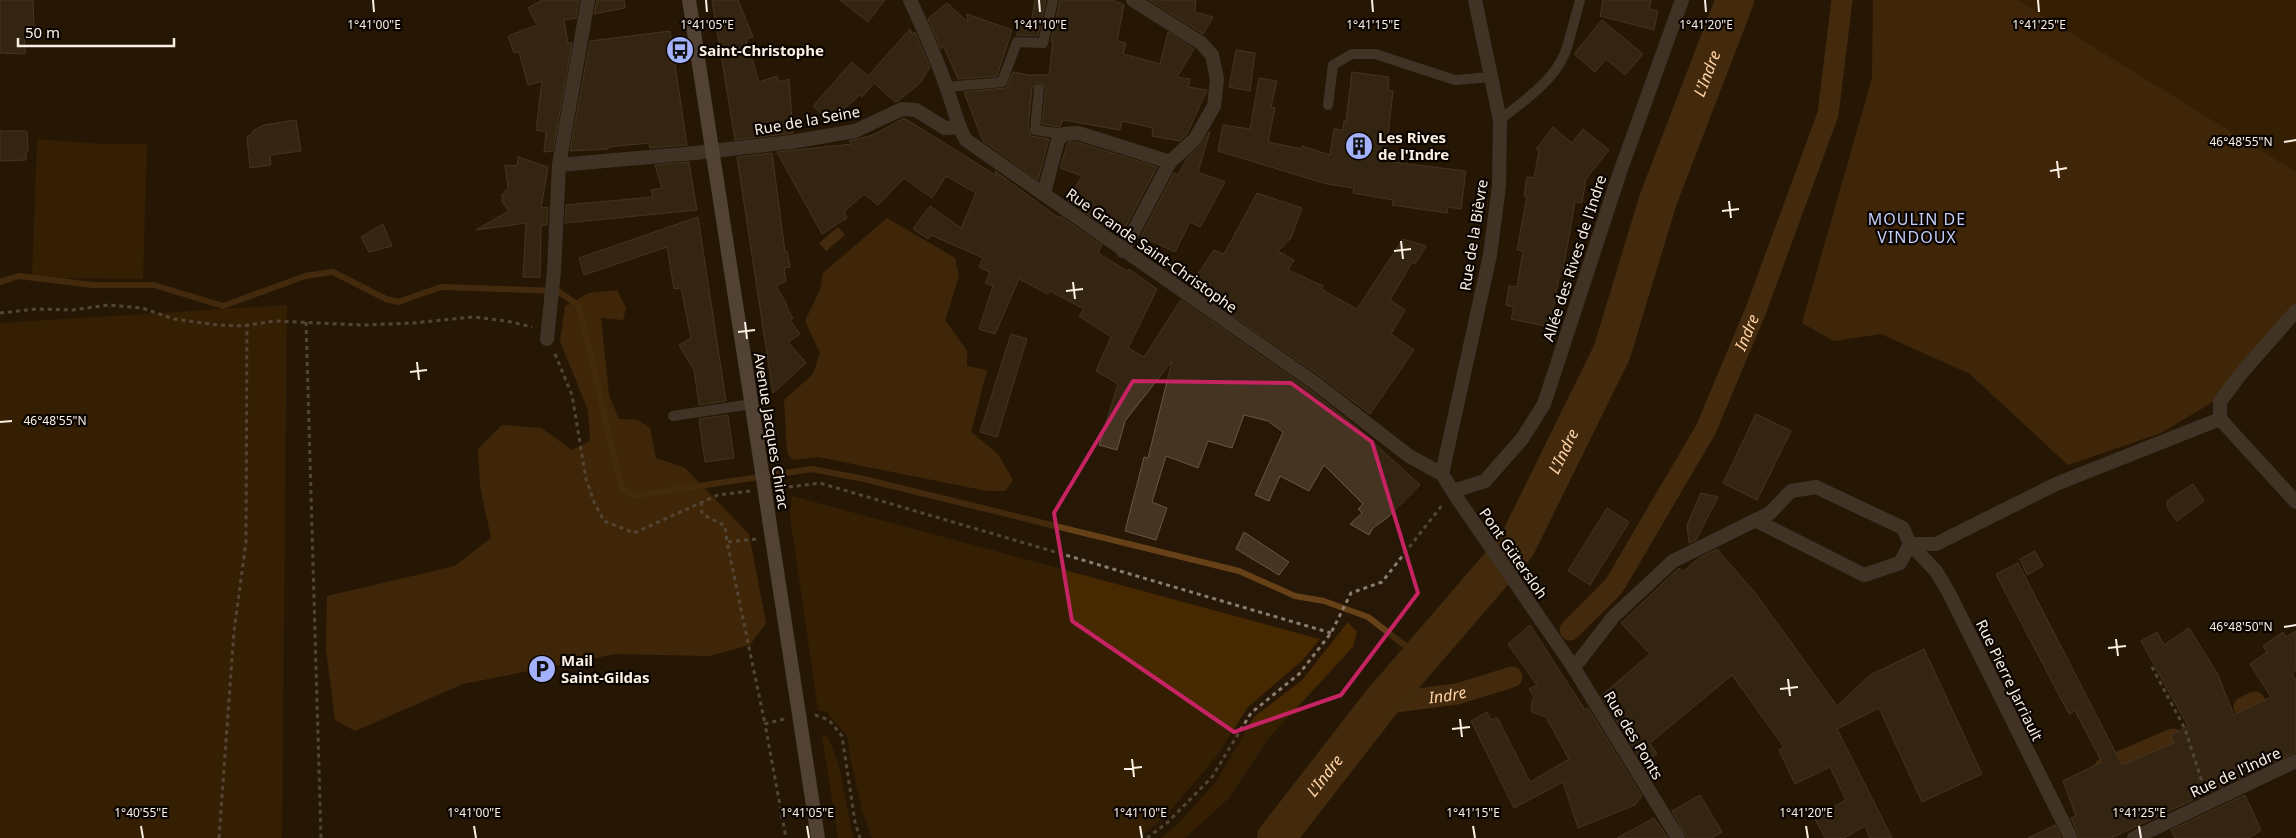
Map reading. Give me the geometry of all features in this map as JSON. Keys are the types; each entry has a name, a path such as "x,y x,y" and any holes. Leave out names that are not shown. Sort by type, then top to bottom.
{"main road":[{"name":"Avenue Jacques Chirac","path":"689,0 818,838"}],"street":[{"path":"547,339 554,271 559,165 588,0"},
{"name":"Rue Grande Saint-Christophe","path":"910,0 947,87 959,127 966,140 1315,383 1409,456 1442,474"},
{"path":"1124,251 1170,162 1195,139 1214,106 1218,79 1212,55 1202,43 1133,0"},
{"name":"Rue de la Bièvre","path":"1442,474 1490,255 1499,186 1500,120 1475,0"},
{"name":"Allée des Rives de l'Indre","path":"1455,495 1485,482 1522,439 1544,404 1620,172 1682,0"},
{"name":"Rue de la Seine","path":"711,151 855,131 902,109 909,108 945,128 959,127"},
{"path":"1044,193 1058,140 1064,134 1078,133 1170,162"},
{"path":"559,165 711,151"},
{"path":"2296,311 2239,376 2220,402 2220,419 2296,502"},
{"path":"1755,520 1864,575 1900,563 1910,544 1936,544 2056,484 2220,419"},
{"name":"Pont Gütersloh","path":"1442,474 1561,649"},
{"name":"Rue Pierre Jarriault","path":"1572,665 1579,661 1613,617 1673,562 1770,513 1791,491 1816,486 1903,528 1910,544 1936,571 1950,594 2071,838"},
{"name":"Rue des Ponts","path":"1561,649 1678,838"},
{"name":"Rue de l'Indre","path":"2134,838 2296,761"}],"lane":[{"path":"947,87 1002,82 1017,42 1043,43 1053,0"},
{"path":"1500,120 1544,83 1564,54 1580,0"},
{"path":"1328,105 1333,65 1352,54 1375,54 1455,80 1492,77"},
{"path":"1039,89 1035,130 1064,134"},
{"path":"673,416 752,404"}],"path":[{"path":"0,314 108,306 142,308 174,319 218,325 247,325 274,321 362,325 413,323 473,317 507,321 533,327 547,339 572,395 586,479 594,502 604,520 634,533 718,495 755,491"},
{"path":"306,322 321,838"},
{"path":"219,838 234,631 246,542 247,325"},
{"path":"774,489 820,484 1331,633"},
{"path":"1147,838 1168,822 1212,777 1251,713 1299,674 1331,633 1351,593 1382,582 1455,495"},
{"path":"701,502 702,514 725,526 786,838"},
{"path":"727,542 772,537"},
{"path":"2152,668 2188,736 2209,802"},
{"path":"810,714 829,720 842,736 855,822 860,838"},
{"path":"765,724 773,721"}],"highlighted area":[{"path":"1133,381 1291,383 1372,442 1418,593 1341,695 1234,732 1072,621 1054,513"}],"shaded area":[{"path":"1873,0 2018,0 2296,172 2296,304 2265,355 2221,397 2161,433 2068,465 1970,374 1881,334 1834,341 1802,323 1872,78"},
{"path":"2018,0 2296,0 2296,172 2270,156"},
{"path":"37,139 100,144 147,144 143,279 32,278"},
{"path":"887,218 955,258 959,277 945,320 967,351 967,366 987,370 971,432 998,454 1013,480 1005,491 987,491 818,457 792,460 787,452 784,400 813,374 820,353 805,321 820,290 823,273"},
{"path":"838,227 845,235 826,251 819,243"},
{"path":"617,290 626,308 623,320 601,318 609,395 619,419 638,420 650,428 656,458 685,468 749,534 766,623 750,645 709,656 615,654 463,684 355,731 335,720 326,649 327,596 455,566 491,538 480,486 478,449 502,425 541,428 572,450 590,441 588,410 560,341 565,306 589,293"},
{"path":"287,305 282,838 0,838 0,323"},
{"path":"792,496 1320,639 1302,661 1248,707 1216,757 1164,818 1139,838 872,838 862,811 850,756 848,737 827,712 818,710 790,516"},
{"path":"1348,622 1357,632 1353,647 1268,739 1229,798 1185,838 1160,838 1175,827 1216,782 1254,717 1302,680"},
{"path":"822,736 827,736 833,748 854,838 838,838"}],"building":[{"path":"0,0 33,0 34,28 24,30 25,54 0,53"},
{"path":"542,0 579,0 576,18 564,20 568,43 572,43 553,151 544,152 546,132 536,130 542,81 528,85 519,52 514,53 508,36 537,25 528,8"},
{"path":"597,0 624,0 625,8 594,14"},
{"path":"712,0 738,0 753,37 746,39 759,82 777,76 779,82 789,79 793,133 735,140"},
{"path":"840,0 885,0 868,22"},
{"path":"1035,0 1046,0 1038,36 1016,35 1023,21 1031,23"},
{"path":"1060,0 1113,0 1124,5 1117,41 1126,43 1123,54 1160,64 1168,32 1194,49 1177,77 1190,79 1188,87 1207,90 1187,134 1180,141 1152,136 1153,128 1122,121 1120,130 1063,120 1060,127 1042,124 1046,89 1039,82 1032,88 1028,129 1031,136 1049,139 1038,180 983,141 964,92 1006,88 1013,72 1029,75 1049,75 1053,41 1051,41"},
{"path":"1149,0 1196,0 1195,12 1213,17 1203,34"},
{"path":"1603,0 1651,0 1649,9 1658,11 1654,30 1600,16"},
{"path":"947,3 968,22 967,14 1012,30 997,76 958,79 943,45 941,49 928,19"},
{"path":"1602,20 1643,54 1625,75 1606,59 1595,72 1574,54"},
{"path":"910,29 913,35 915,32 930,67 920,83 898,101 895,102 874,83 862,97 860,95 829,122 813,106 852,62 868,76"},
{"path":"670,31 687,145 650,148 649,143 608,147 608,149 570,151 590,41"},
{"path":"1236,50 1255,53 1250,91 1229,87"},
{"name":"Les Rives de l'Indre","path":"1352,72 1389,77 1388,90 1393,91 1385,161 1466,171 1461,209 1448,207 1447,213 1392,205 1393,200 1353,193 1354,188 1327,184 1218,151 1223,125 1250,129 1259,78 1277,81 1271,107 1275,108 1268,142 1301,149 1302,146 1330,155 1334,129 1343,130 1344,121 1346,121"},
{"path":"904,118 997,176 995,171 1059,218 1060,216 1102,245 1098,253 1127,271 1129,269 1157,289 1128,348 1144,357 1181,300 1310,390 1359,429 1420,485 1387,518 1373,528 1369,535 1350,524 1362,513 1358,509 1363,504 1324,465 1309,491 1280,476 1269,501 1255,495 1283,432 1268,421 1244,415 1232,448 1208,441 1198,468 1166,456 1152,502 1167,508 1156,540 1125,531 1144,457 1148,458 1172,361 1125,421 1117,450 1099,445 1118,384 1096,371 1111,337 1079,316 1084,309 1050,291 1048,294 1019,279 995,334 979,329 993,286 985,283 990,272 979,267 983,258 931,235 928,239 913,229 930,206 961,228 976,193 946,176 932,198 904,178 878,205 864,194 844,212 847,218 822,234 777,152 852,144 849,141 873,135"},
{"path":"296,120 301,151 270,155 271,165 250,168 247,136 264,125"},
{"path":"1553,127 1572,143 1583,129 1609,150 1586,179 1582,203 1575,202 1562,276 1559,276 1550,327 1511,319 1514,307 1506,305 1509,286 1517,287 1523,251 1517,250 1527,196 1524,196 1527,177 1534,178 1539,151 1536,149"},
{"path":"0,131 27,131 28,151 26,152 26,160 0,161"},
{"path":"1210,131 1198,172 1225,182 1200,227 1190,222 1175,252 1141,236 1174,173 1178,175 1187,158 1201,145"},
{"path":"1068,142 1077,142 1157,167 1124,230 1113,225 1110,230 1068,201 1082,176 1060,168"},
{"path":"772,153 785,252 787,251 790,267 784,268 786,281 776,286 793,318 790,320 800,334 788,342 806,363 773,393 737,157"},
{"path":"518,157 548,167 541,208 548,207 547,225 541,225 540,277 523,277 526,223 476,230 509,211 501,200 504,198 501,196 508,188 505,165 517,166"},
{"path":"689,162 697,210 565,223 566,205 653,197 651,190 662,188 655,165"},
{"path":"1257,193 1302,208 1291,238 1278,251 1294,260 1288,270 1323,286 1322,289 1326,292 1357,309 1403,239 1426,246 1415,264 1412,262 1390,300 1405,310 1391,334 1414,350 1370,414 1320,376 1190,286 1214,250 1224,254"},
{"path":"698,217 726,401 699,405 694,370 679,345 691,338 681,288 674,289 667,247 584,275 579,258"},
{"path":"383,224 392,246 369,252 361,237"},
{"path":"1011,334 1027,339 997,437 980,432"},
{"path":"1756,414 1791,431 1757,500 1723,483"},
{"path":"728,415 734,458 705,462 699,419"},
{"path":"2193,484 2204,501 2177,521 2167,507 2167,501"},
{"path":"1701,493 1718,497 1696,540 1689,543 1687,525"},
{"path":"1607,508 1629,522 1590,585 1568,571"},
{"path":"1244,532 1289,562 1279,575 1236,549"},
{"path":"1717,549 1756,594 1837,706 1870,675 1924,649 1982,774 1922,802 1879,708 1837,729 1892,838 1870,838 1865,826 1844,838 1825,838 1814,817 1846,800 1830,767 1795,784 1779,750 1784,747 1732,675 1650,743 1657,754 1643,763 1601,696 1650,654 1621,623 1679,568 1683,572 1699,558"},
{"path":"2035,551 2043,566 2027,575 2020,559"},
{"path":"2018,563 2122,765 2174,743 2171,735 2188,726 2141,641 2157,632 2164,645 2189,628 2217,673 2234,715 2271,697 2250,664 2267,652 2263,646 2283,632 2286,637 2296,631 2296,670 2292,674 2296,680 2296,752 2111,838 2080,838 2071,818 2076,816 2063,781 2102,762 2075,711 2069,714 1996,574"},
{"path":"1530,625 1585,710 1588,708 1642,796 1635,805 1578,828 1563,782 1514,808 1471,721 1487,712 1491,720 1497,717 1530,782 1569,759 1546,717 1532,712 1531,705 1534,697 1529,689 1537,685 1508,644"},
{"path":"1700,795 1722,832 1712,838 1687,838 1672,811"},
{"path":"2245,795 2261,830 2249,838 2175,838 2171,830"},
{"path":"1654,818 1668,838 1617,838"},
{"path":"2055,825 2061,838 2028,838"}],"waterway":[{"name":"L'Indre","path":"1276,838 1380,704 1517,545 1612,352 1658,200 1735,0"},
{"name":"Indre","path":"1570,630 1614,586 1706,429 1756,310 1828,114 1842,0"},
{"path":"0,282 19,276 92,285 154,285 223,306 305,276 333,272 386,299 398,302 441,287 558,291 579,306 621,486 632,496 812,469 864,479 1239,571 1295,596 1324,601 1368,617 1420,657"},
{"name":"Indre","path":"1380,704 1457,694 1512,677"},
{"path":"2244,707 2255,702"},
{"path":"2105,768 2173,739"}],"place":[{"name":"Saint-Christophe","path":"680,50"},
{"name":"Les Rives de l'Indre","path":"1359,146"},
{"name":"Mail Saint-Gildas","path":"542,669"}],"district":[{"name":"MOULIN DE VINDOUX","path":"1917,228"}]}
